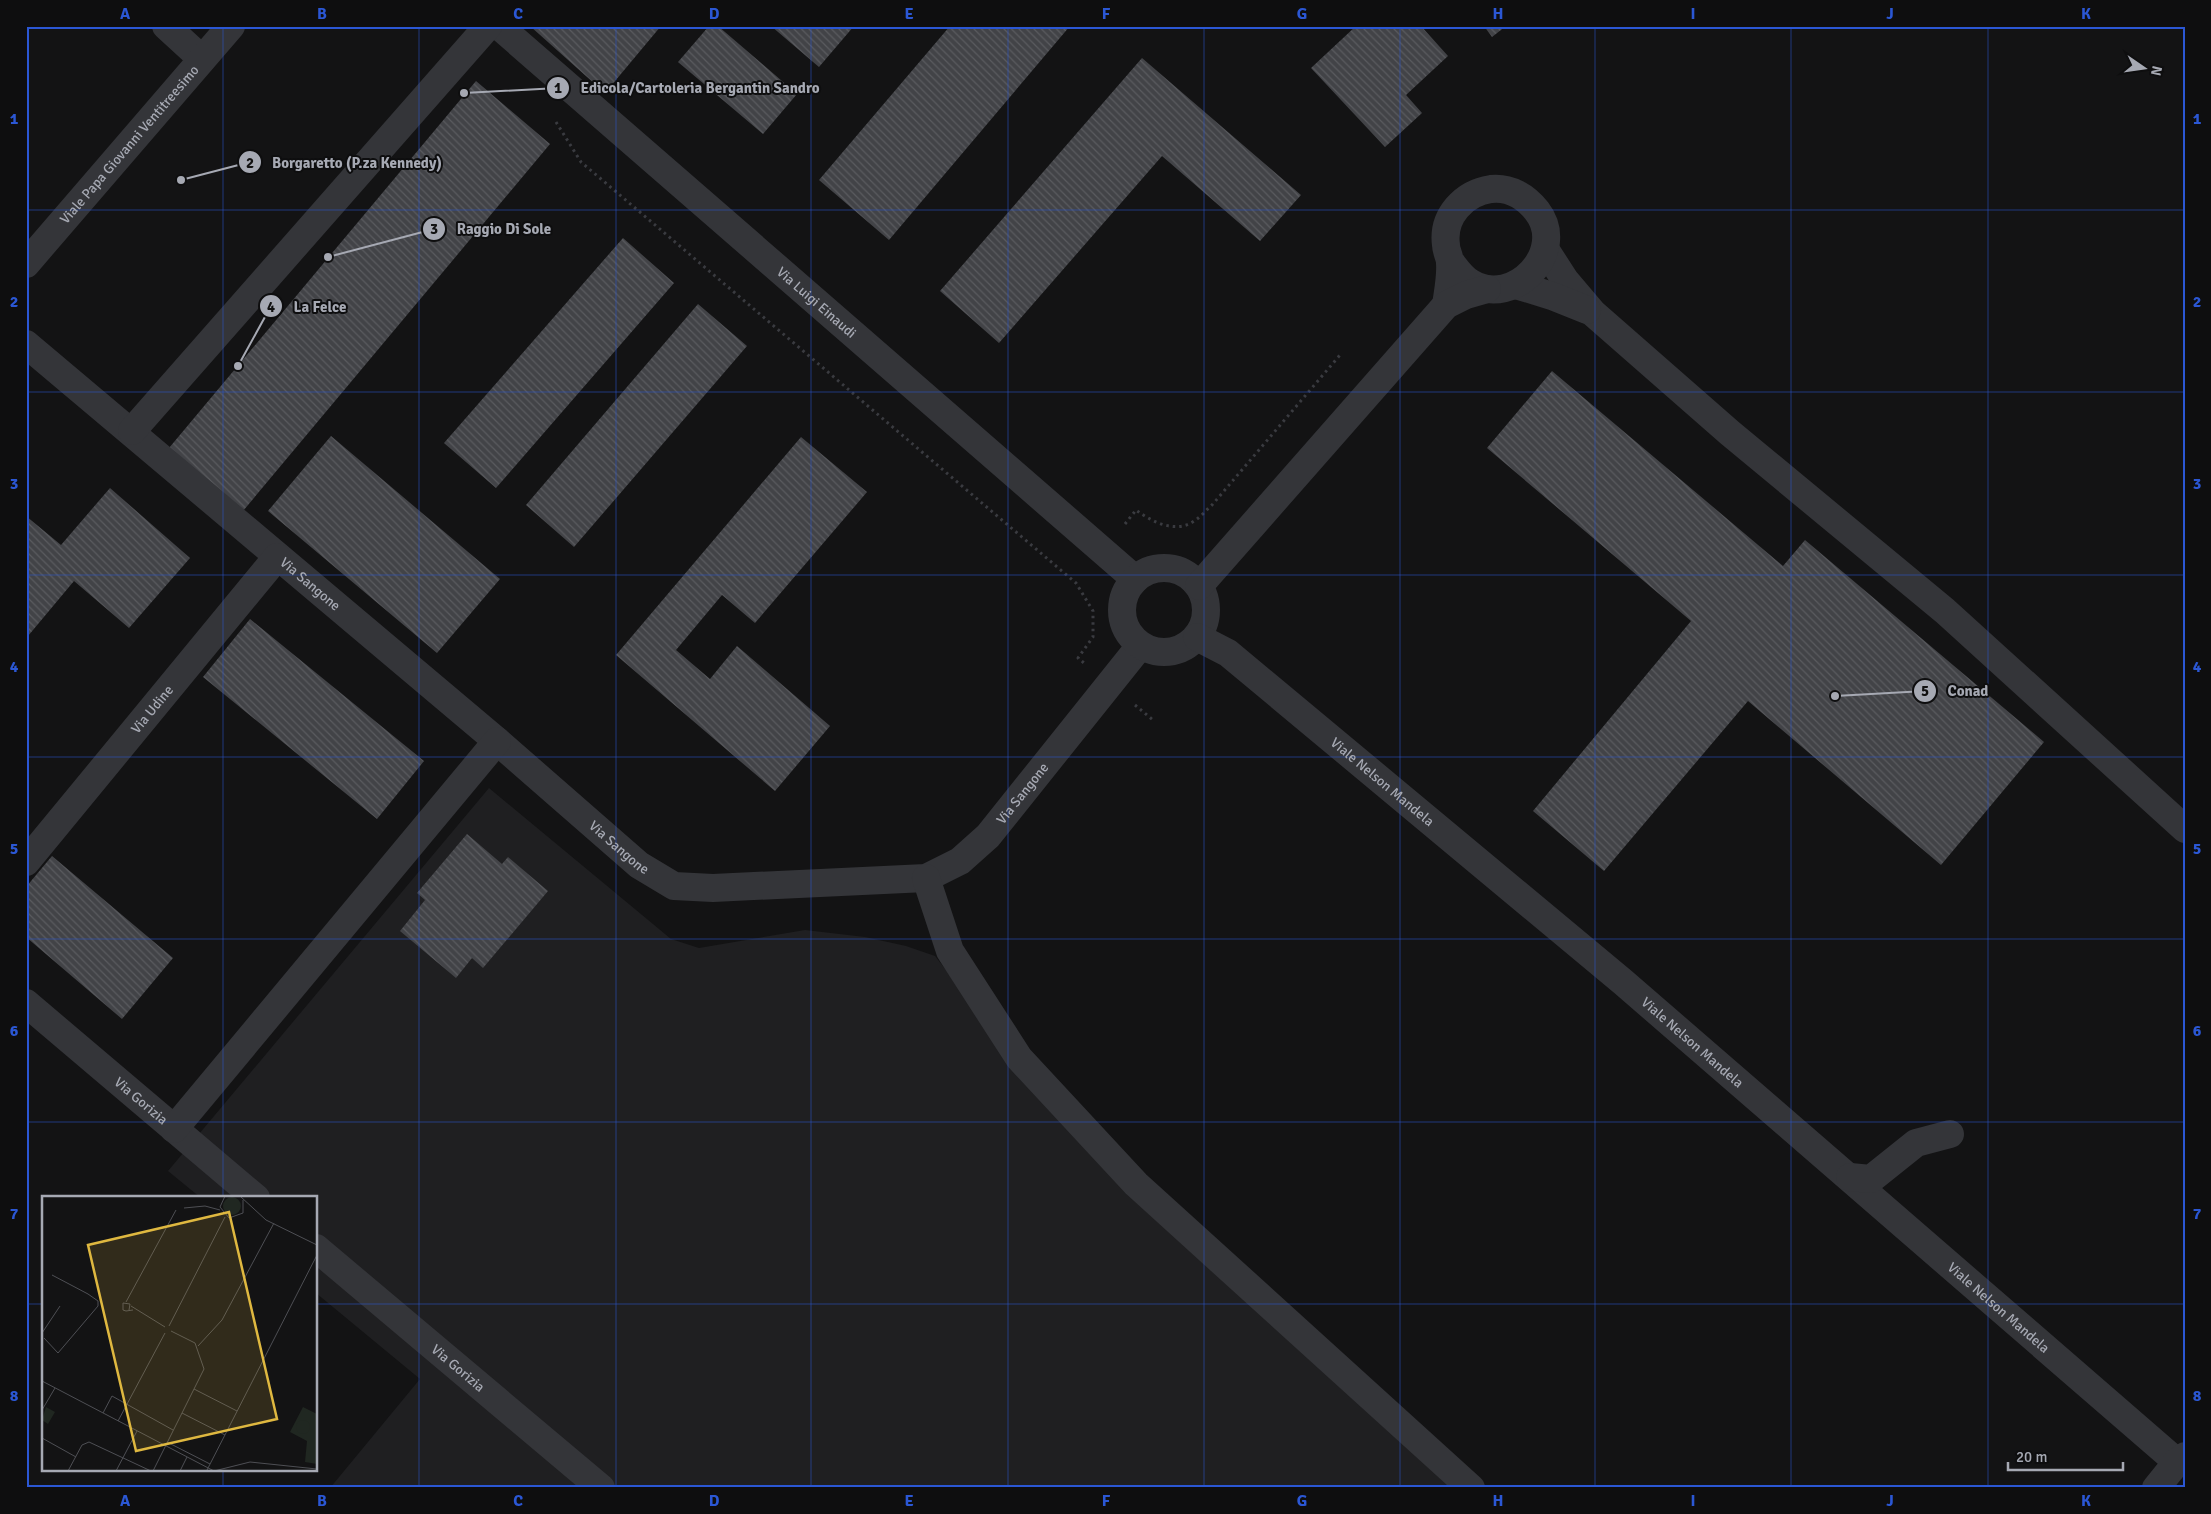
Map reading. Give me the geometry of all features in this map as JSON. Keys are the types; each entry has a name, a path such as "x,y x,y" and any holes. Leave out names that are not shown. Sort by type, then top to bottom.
{"street":[{"path":"166,26 202,59"},
{"name":"Viale Papa Giovanni Ventitreesimo","path":"26,264 231,26"},
{"path":"132,432 488,26"},
{"name":"Via Luigi Einaudi","path":"499,26 1135,579"},
{"path":"1199,586 1446,305 1466,295 1487,289 1502,289 1516,285 1529,277 1538,266 1545,249 1546,232 1540,215 1530,202 1515,192 1498,188 1481,190 1466,199 1454,211 1446,227 1446,245 1450,262 1446,305"},
{"path":"1545,249 1565,280 1593,313 1730,433 1945,611 2185,829"},
{"path":"1450,262 1461,276 1473,284 1487,289"},
{"path":"1516,285 1552,296 1593,313"},
{"name":"Via Sangone","path":"26,344 497,741 639,864 674,886 713,888 926,878 960,861 988,836 1140,646"},
{"name":"Via Udine","path":"26,862 277,557"},
{"path":"1161,567 1176,569 1189,576 1199,586 1205,598 1206,612 1204,624 1197,637 1188,645 1177,651 1164,653 1140,646 1131,638 1124,627 1121,614 1122,601 1126,589 1135,579 1147,571 1161,567"},
{"name":"Viale Nelson Mandela","path":"1197,637 1228,653 1623,982 2181,1459"},
{"path":"174,1129 497,741"},
{"path":"926,878 950,951 1019,1058 1136,1184 1471,1488"},
{"name":"Via Gorizia","path":"26,1003 254,1196"},
{"path":"1850,1177 1871,1179 1916,1143 1950,1134"},
{"name":"Via Gorizia","path":"318,1250 601,1488"},
{"path":"2156,1488 2181,1459"}],"path":[{"path":"551,114 580,162 1076,583 1093,610 1093,637 1078,658 1153,720"},
{"path":"1076,583 1136,510 1162,525 1176,526 1193,522 1212,505 1340,355"}],"shaded area":[{"path":"489,788 671,939 699,948 805,930 865,937 906,946 935,956 994,1031 1453,1488 330,1488 420,1379 318,1295 318,1196 199,1196 168,1171"}],"building":[{"path":"530,26 661,26 605,93"},
{"path":"709,26 718,26 797,94 763,134 678,62"},
{"path":"771,26 854,26 819,67"},
{"path":"950,26 1070,26 889,240 819,180"},
{"path":"1356,26 1421,26 1448,56 1406,95 1422,113 1385,147 1311,68"},
{"path":"1484,26 1506,26 1492,37"},
{"path":"1142,58 1301,195 1260,241 1162,156 999,343 940,291"},
{"path":"476,81 550,144 243,511 169,448"},
{"path":"623,238 674,283 496,488 444,443"},
{"path":"698,304 747,346 574,547 526,505"},
{"path":"1552,371 1783,566 1805,540 2044,742 1941,865 1748,701 1604,871 1533,811 1691,621 1487,448"},
{"path":"331,436 500,579 437,653 268,511"},
{"path":"801,437 867,492 755,623 722,595 676,650 710,679 737,646 830,726 775,791 616,655"},
{"path":"110,488 190,558 129,628 74,581 28,636 26,635 26,516 61,545"},
{"path":"250,619 424,761 377,819 203,677"},
{"path":"467,834 502,864 508,857 548,891 483,968 472,958 456,978 400,931 425,900 417,893"},
{"path":"52,856 173,958 122,1019 26,937 26,887"}],"place":[{"name":"Edicola/Cartoleria Bergantin Sandro","path":"464,93"},
{"name":"Borgaretto (P.za Kennedy)","path":"181,180"},
{"name":"Raggio Di Sole","path":"328,257"},
{"name":"La Felce","path":"238,366"},
{"name":"Conad","path":"1835,696"}]}
